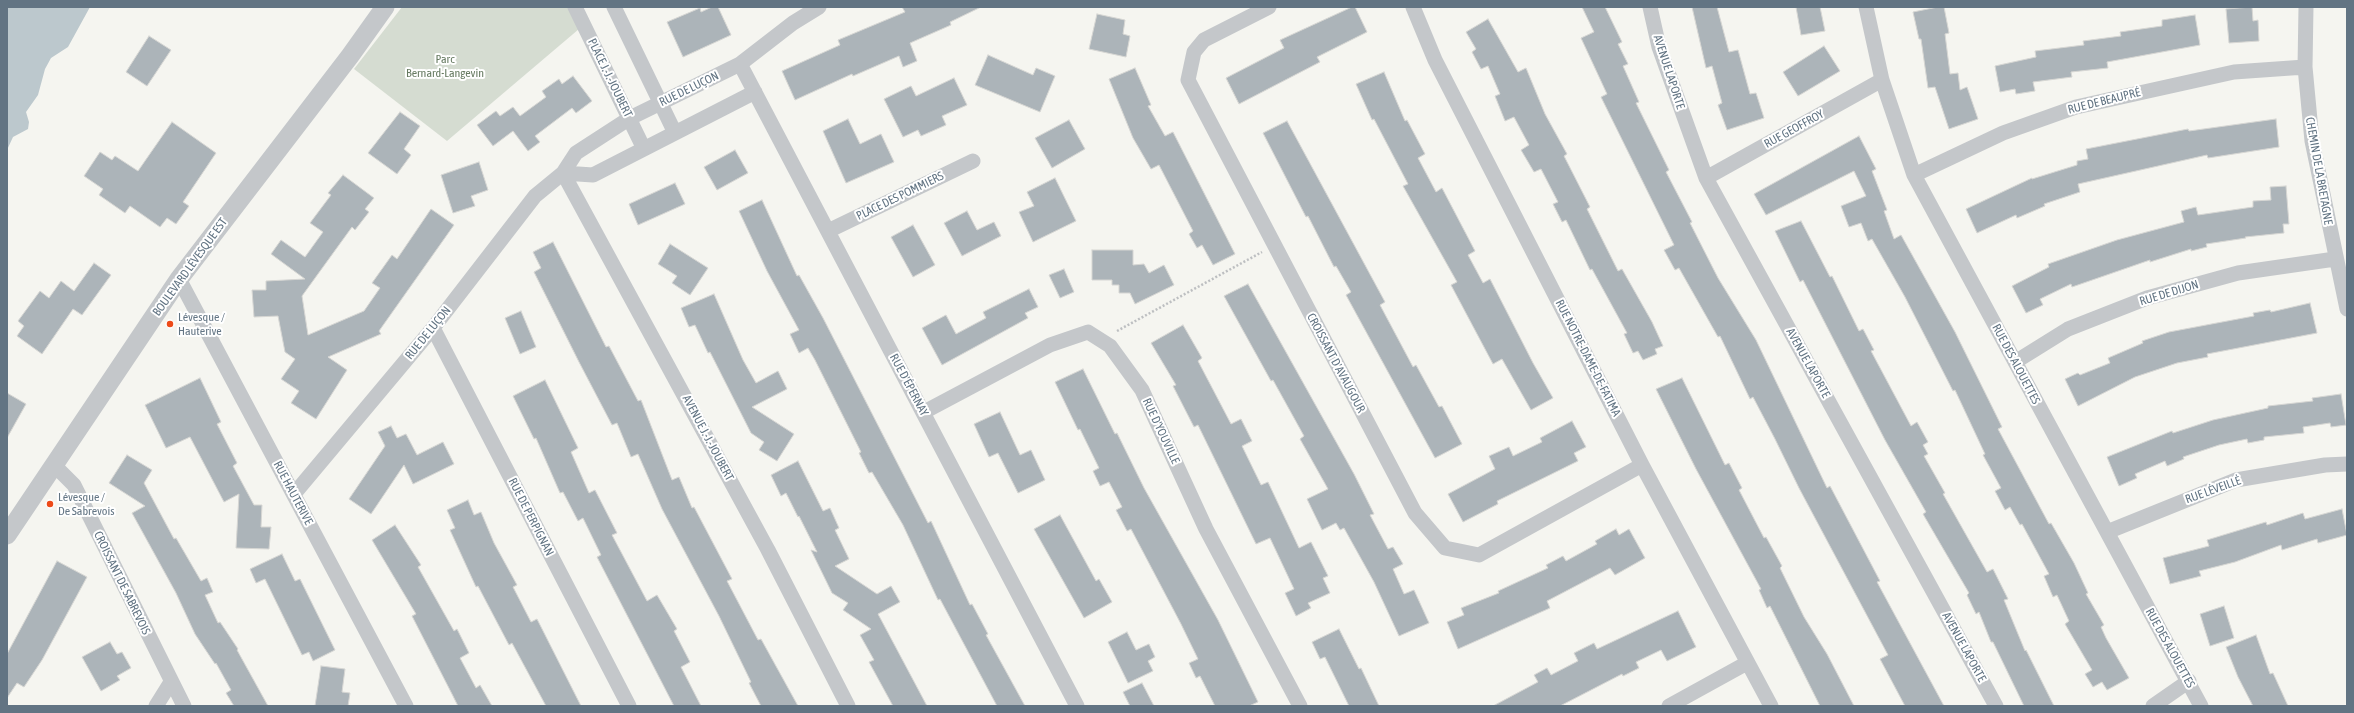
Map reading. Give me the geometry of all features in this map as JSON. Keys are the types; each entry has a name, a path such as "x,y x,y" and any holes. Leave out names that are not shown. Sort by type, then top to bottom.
{"street":[{"name":"BOULEVARD LÉVESQUE EST","path":"7,535 179,279 350,56 385,7"},
{"name":"PLACE J.-J.-JOUBERT","path":"575,7 644,148"},
{"path":"614,7 675,133"},
{"name":"RUE DE LUÇON","path":"294,494 433,328 535,196 563,173 576,153 630,118 740,64 793,23 819,7"},
{"name":"CROISSANT D'AVAUGOUR","path":"1269,7 1204,40 1194,52 1188,80 1415,513 1445,548 1479,555 1642,465"},
{"name":"RUE NOTRE-DAME-DE-FATIMA","path":"1413,7 1435,60 1642,465 1770,706"},
{"name":"AVENUE LAPORTE","path":"1650,7 1658,47 1706,178 1996,706"},
{"name":"RUE DES ALOUETTES","path":"1866,7 1882,80 1914,175 2201,706"},
{"name":"CHEMIN DE LA BRETAGNE","path":"2306,7 2305,67 2312,141 2335,259 2347,309"},
{"name":"RUE D'ÉPERNAY","path":"740,64 1077,706"},
{"name":"RUE DE BEAUPRÉ","path":"1914,175 2003,133 2076,107 2234,72 2305,67"},
{"name":"RUE GEOFFROY","path":"1706,178 1882,80"},
{"path":"563,173 593,175 756,92"},
{"name":"PLACE DES POMMIERS","path":"828,231 973,161"},
{"name":"AVENUE J.-J.-JOUBERT","path":"563,173 768,550 848,706"},
{"name":"RUE DE DIJON","path":"2015,362 2068,329 2147,298 2238,273 2335,259"},
{"name":"RUE HAUTERIVE","path":"179,279 406,706"},
{"name":"RUE DE PERPIGNAN","path":"433,328 629,706"},
{"name":"RUE D'YOUVILLE","path":"924,412 1057,343 1088,332 1110,346 1142,390 1206,529 1300,706"},
{"name":"RUE LÉVEILLÉ","path":"2106,532 2236,480 2325,465 2347,464"},
{"name":"CROISSANT DE SABREVOIS","path":"54,465 74,485 184,706"},
{"path":"1668,706 1747,663"},
{"path":"156,706 171,682"},
{"path":"2153,706 2189,682"}],"path":[{"path":"1110,346 1118,330 1275,246"}],"green space":[{"name":"Parc Bernard-Langevin","path":"402,7 569,7 579,29 447,141 354,69"}],"shaded area":[{"path":"7,7 90,7 68,47 51,58 45,69 38,95 26,112 29,122 28,129 13,137 7,150"}],"building":[{"path":"712,7 718,7 731,35 683,57 667,22 700,8 701,12"},
{"path":"902,7 981,7 950,22 951,25 910,43 917,61 903,67 899,56 853,76 852,74 795,100 782,71 840,45 838,40 905,12"},
{"path":"1352,7 1355,7 1367,32 1317,57 1320,62 1239,104 1226,78 1284,48 1280,40"},
{"path":"1582,7 1605,7 1622,42 1618,44 1628,64 1623,66 1639,102 1636,103 1669,170 1666,172 1692,222 1690,223 1718,278 1756,340 1827,488 1830,486 1880,581 1877,582 1944,706 1905,706 1880,659 1888,655 1799,488 1753,397 1750,399 1720,336 1718,337 1679,268 1675,270 1664,250 1674,245 1601,97 1607,94 1581,38 1594,32"},
{"path":"1692,7 1717,7 1729,52 1738,50 1750,94 1756,93 1764,118 1727,130 1718,105 1722,103 1712,66 1706,68"},
{"path":"1796,7 1820,7 1825,31 1801,35"},
{"path":"1944,7 1949,33 1945,34 1950,74 1958,73 1960,90 1967,87 1978,119 1949,129 1935,87 1928,88 1921,39 1919,39 1913,12"},
{"path":"2252,7 2253,21 2258,20 2259,41 2229,43 2226,9"},
{"path":"1097,14 1125,20 1123,34 1130,36 1126,57 1089,49"},
{"path":"2195,15 2200,45 2107,62 2108,68 2071,72 2072,77 2033,82 2035,91 2016,94 2015,89 2000,92 1995,66 2036,57 2035,51 2084,45 2083,41 2121,36 2120,32 2162,26 2162,20"},
{"path":"1488,19 1518,72 1526,68 1545,114 1567,154 1564,156 1590,207 1587,209 1618,271 1622,269 1652,322 1663,346 1655,349 1657,354 1643,360 1638,351 1633,353 1624,334 1627,333 1592,269 1590,270 1566,220 1562,222 1553,204 1558,202 1541,169 1534,172 1521,150 1529,145 1514,117 1505,121 1495,96 1500,94 1488,66 1481,69 1472,52 1476,49 1466,32"},
{"path":"149,36 171,50 147,86 126,72"},
{"path":"1824,46 1840,71 1798,96 1783,72"},
{"path":"988,55 1033,75 1036,68 1055,76 1040,112 975,85"},
{"path":"1135,68 1151,105 1148,106 1165,136 1173,132 1235,254 1213,265 1202,245 1197,248 1189,234 1193,231 1159,165 1151,169 1133,138 1109,79"},
{"path":"1384,72 1405,121 1407,120 1425,154 1418,158 1436,192 1442,188 1475,251 1468,255 1483,283 1490,279 1533,363 1553,398 1531,410 1502,359 1493,364 1451,285 1457,282 1403,186 1408,184 1374,119 1372,120 1356,84"},
{"path":"573,76 592,101 576,113 572,108 535,136 540,142 528,151 513,131 493,146 477,125 496,111 500,116 513,107 520,116 546,97 542,91 559,79 562,84"},
{"path":"954,78 967,105 942,116 946,125 921,136 918,130 903,137 884,99 911,86 916,96"},
{"path":"400,112 420,126 404,149 411,155 397,174 368,153"},
{"path":"848,119 860,144 881,134 894,162 846,183 823,131"},
{"path":"2276,119 2279,147 2208,158 2207,155 2078,184 2080,192 2044,204 2045,206 2017,218 2016,215 1977,233 1966,209 2032,178 2077,165 2077,161 2088,159 2086,149 2188,129 2189,131"},
{"path":"1069,120 1085,149 1052,168 1035,138"},
{"path":"1287,121 1385,302 1380,305 1413,367 1416,365 1439,407 1442,406 1462,444 1435,458 1346,295 1351,292 1336,266 1334,267 1308,216 1306,217 1263,133"},
{"path":"172,122 216,153 183,202 189,206 176,224 167,218 160,227 130,206 125,213 99,195 103,189 84,176 100,152 112,160 115,156 138,171"},
{"path":"1859,136 1876,169 1872,171 1887,210 1884,211 1894,239 1901,235 1955,332 2002,427 1998,429 2049,524 2051,523 2074,563 2088,593 2086,594 2104,625 2101,627 2106,638 2129,678 2107,690 2102,682 2093,687 2085,674 2092,670 2065,624 2069,621 2057,595 2053,597 2044,576 2049,574 2022,524 2020,525 2010,507 2005,510 1995,491 2001,488 1983,455 1985,454 1955,390 1953,391 1905,297 1872,239 1868,241 1861,223 1849,227 1841,206 1866,196 1854,171 1766,215 1754,194"},
{"path":"735,150 748,173 717,190 704,167"},
{"path":"479,162 488,190 471,196 475,206 453,213 441,175"},
{"path":"343,175 374,198 365,209 369,212 355,230 352,227 302,296 308,335 364,311 380,288 372,283 392,255 397,259 431,209 454,225 379,331 381,334 328,357 347,370 316,419 291,403 299,391 281,379 295,359 285,352 278,316 254,317 252,290 266,290 266,281 305,279 271,254 281,240 305,257 323,232 310,223 331,195 328,193"},
{"path":"1055,178 1076,221 1033,242 1019,212 1034,206 1027,192"},
{"path":"675,183 685,204 638,225 629,204"},
{"path":"2286,186 2289,224 2283,224 2284,233 2245,237 2246,238 2206,244 2207,247 2191,251 2191,249 2150,262 2150,260 2072,287 2071,284 2040,299 2043,305 2026,313 2012,286 2049,267 2048,264 2117,240 2184,222 2181,211 2196,207 2198,215 2253,207 2253,201 2271,200 2270,187"},
{"path":"762,200 797,276 799,275 823,318 928,523 931,521 970,605 972,604 988,634 986,635 1025,706 997,706 940,599 938,600 903,525 872,472 869,473 859,453 861,452 815,360 808,348 799,353 790,334 799,330 767,271 739,211"},
{"path":"967,211 977,230 994,222 1001,236 962,256 944,223"},
{"path":"1801,221 1830,277 1832,276 1859,331 1863,329 1874,350 1871,351 1911,426 1917,422 1928,442 1923,445 1928,454 1924,456 1945,493 1943,494 1987,572 1993,569 2008,599 2004,600 2025,651 2026,650 2054,706 2024,706 1993,642 1991,642 1979,612 1976,614 1967,595 1969,593 1923,514 1926,512 1885,440 1803,280 1800,282 1775,231"},
{"path":"913,225 935,265 913,277 891,237"},
{"path":"553,242 606,347 609,346 638,401 641,400 672,480 679,477 692,508 694,507 732,579 727,581 758,640 761,639 798,706 761,706 719,616 662,509 638,454 631,457 617,423 612,425 534,272 541,268 533,252"},
{"path":"670,244 708,268 690,295 672,283 677,276 658,264"},
{"path":"1092,250 1133,250 1133,265 1144,264 1149,273 1164,265 1174,285 1135,304 1130,293 1119,293 1119,285 1112,285 1112,280 1092,280"},
{"path":"94,263 111,275 82,315 73,309 42,354 17,336 24,326 18,321 40,291 49,298 61,281 74,291"},
{"path":"1064,269 1074,292 1060,298 1049,275"},
{"path":"1248,284 1354,474 1374,514 1370,515 1388,549 1393,547 1403,564 1393,569 1404,594 1414,590 1429,623 1399,636 1374,582 1344,528 1340,530 1336,523 1322,530 1307,499 1328,489 1300,439 1304,436 1273,380 1271,381 1224,296"},
{"path":"1029,289 1038,307 1025,313 1028,318 942,365 922,328 946,315 956,334 986,318 983,312"},
{"path":"714,294 743,360 756,383 778,371 787,389 752,407 794,434 777,461 759,450 764,442 751,433 710,352 708,353 695,325 689,327 681,308"},
{"path":"2310,303 2317,333 2207,354 2208,357 2177,363 2135,377 2078,406 2065,379 2078,373 2080,375 2110,363 2108,358 2143,343 2142,341 2169,332 2254,316 2253,313 2270,310 2271,312"},
{"path":"521,311 536,347 520,354 505,318"},
{"path":"1183,325 1202,358 1198,361 1231,424 1241,419 1252,441 1242,446 1261,485 1268,482 1299,548 1311,542 1328,576 1323,578 1330,593 1308,603 1311,608 1296,616 1285,593 1294,589 1270,538 1256,544 1198,425 1194,427 1173,386 1176,385 1151,343"},
{"path":"1083,369 1144,488 1218,620 1258,702 1249,706 1215,706 1200,676 1196,678 1189,663 1198,659 1131,529 1127,531 1116,510 1122,507 1109,482 1100,486 1093,471 1099,468 1080,429 1078,430 1055,382"},
{"path":"200,378 221,422 217,424 237,463 233,466 254,505 262,505 261,527 271,527 269,549 236,548 239,494 224,502 190,437 166,448 145,405"},
{"path":"1682,378 1725,465 1729,463 1742,488 1739,490 1764,538 1766,537 1782,566 1780,568 1804,617 1827,654 1854,706 1820,706 1770,606 1767,608 1759,590 1761,589 1696,469 1656,389"},
{"path":"545,380 578,448 571,452 589,493 595,490 617,533 612,535 647,601 657,595 677,629 674,631 690,662 681,667 701,706 674,706 597,557 601,555 583,518 578,521 563,492 560,493 536,438 534,439 513,396"},
{"path":"7,393 26,404 7,438"},
{"path":"2341,394 2346,425 2331,427 2330,423 2303,427 2304,433 2264,437 2264,440 2248,443 2247,439 2219,445 2183,457 2184,459 2167,466 2165,461 2135,474 2137,478 2119,486 2107,457 2172,431 2173,433 2213,420 2268,408 2268,406 2313,401 2312,398"},
{"path":"1000,412 1020,455 1031,450 1045,480 1018,493 998,453 989,457 974,424"},
{"path":"1572,421 1586,447 1574,453 1578,461 1497,501 1498,504 1463,522 1448,494 1495,469 1489,456 1509,447 1513,456 1542,442 1540,438"},
{"path":"391,426 397,438 406,434 417,455 443,442 454,464 413,484 404,465 371,514 349,499 385,446 378,432"},
{"path":"127,455 152,470 144,483 174,539 176,538 201,581 207,578 213,592 205,595 218,623 220,622 238,649 237,650 268,706 234,706 226,693 231,690 216,663 215,664 195,634 176,593 132,513 145,506 109,483"},
{"path":"798,461 823,511 830,508 839,528 835,530 849,559 835,566 877,594 891,586 900,602 878,614 927,706 893,706 869,662 874,660 860,635 871,629 843,610 848,603 832,593 811,550 817,552 799,516 798,517 786,493 781,496 771,475"},
{"path":"468,500 474,515 481,512 494,543 517,585 513,587 531,622 537,619 581,706 546,706 512,643 509,645 478,586 476,587 450,530 455,528 447,510"},
{"path":"2342,509 2347,535 2318,543 2317,539 2282,550 2281,545 2235,562 2199,571 2201,576 2170,584 2163,558 2209,546 2207,540 2266,522 2267,525 2303,513 2305,519"},
{"path":"1060,515 1096,581 1099,579 1112,602 1084,618 1034,529"},
{"path":"395,525 421,565 418,567 454,631 457,629 469,653 460,658 476,688 480,685 492,706 458,706 412,616 416,614 372,540"},
{"path":"1616,529 1619,535 1629,529 1645,558 1615,575 1610,568 1547,601 1550,608 1458,649 1447,622 1464,615 1461,608 1499,593 1498,591 1548,568 1546,565 1563,556 1566,561 1597,544 1595,541"},
{"path":"282,554 295,581 300,579 335,650 313,661 309,652 302,655 265,579 256,583 250,569"},
{"path":"57,561 87,577 42,660 24,687 17,683 7,698 7,654"},
{"path":"2224,606 2234,638 2210,646 2200,614"},
{"path":"1678,611 1696,647 1667,661 1661,650 1636,662 1639,668 1623,676 1622,674 1560,706 1493,706 1538,682 1534,675 1547,668 1551,675 1578,661 1574,653 1594,643 1597,649"},
{"path":"1339,629 1359,669 1361,668 1379,706 1349,706 1325,657 1320,659 1312,642"},
{"path":"1127,632 1136,650 1149,644 1155,657 1148,661 1153,671 1128,683 1108,642"},
{"path":"2256,635 2270,674 2273,673 2288,706 2253,706 2238,677 2226,647"},
{"path":"110,642 117,654 122,652 131,668 117,676 120,680 101,691 82,657"},
{"path":"321,666 345,669 342,692 350,693 348,706 315,706"},
{"path":"1142,683 1154,706 1130,706 1123,692"}],"place":[{"name":"Lévesque / Hauterive","path":"170,324"},
{"name":"Lévesque / De Sabrevois","path":"50,504"}]}
